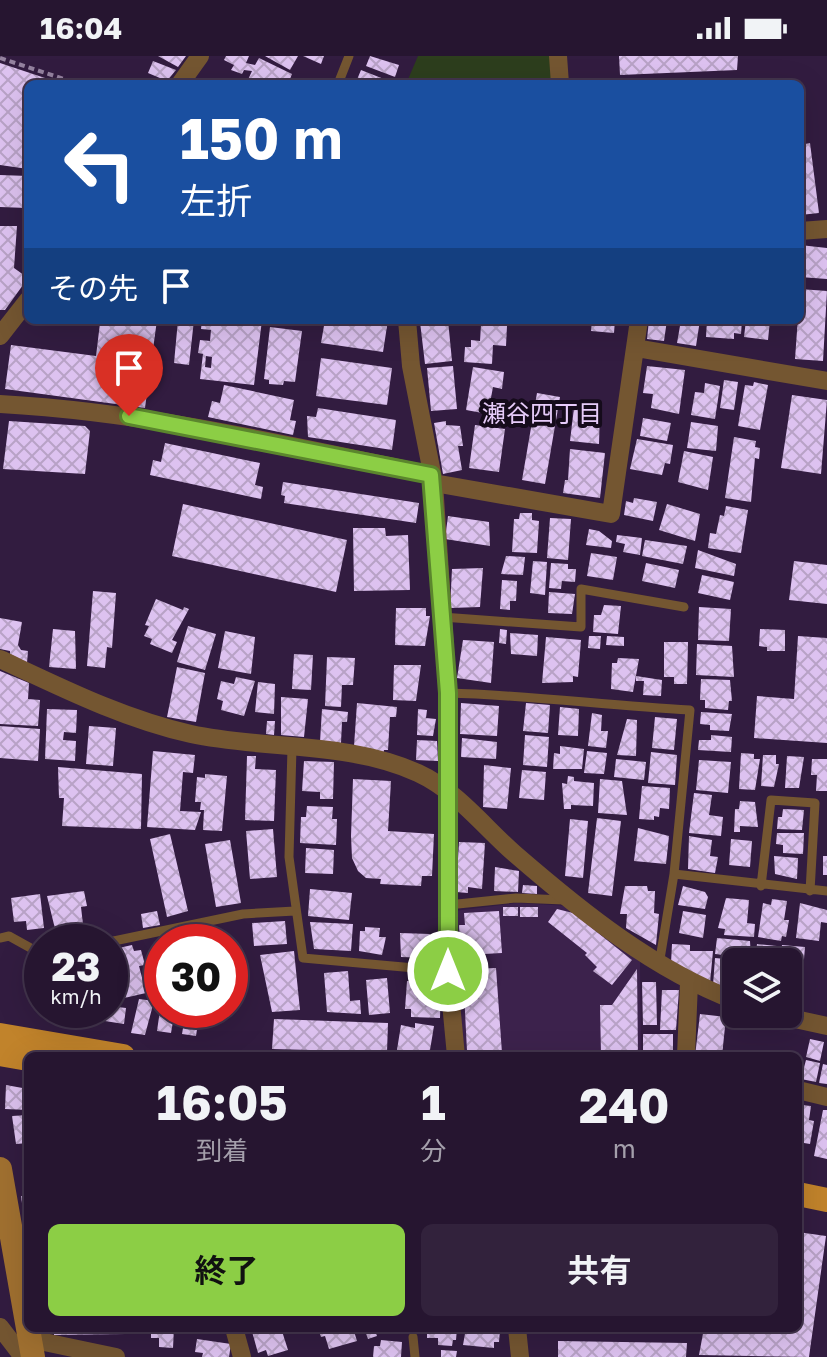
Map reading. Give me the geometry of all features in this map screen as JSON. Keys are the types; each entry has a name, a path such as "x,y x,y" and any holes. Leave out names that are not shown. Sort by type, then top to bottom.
{"main road":[{"path":"0,1035 100,1052"},
{"path":"0,1054 24,1058"},
{"path":"0,1071 24,1074"},
{"path":"802,1195 827,1200"}],"street":[{"path":"183,80 200,56"},
{"path":"558,56 560,80"},
{"path":"804,231 827,229"},
{"path":"0,336 24,305"},
{"path":"407,324 411,366 433,479 448,693 448,971 456,1052"},
{"path":"0,404 74,408 157,420 611,514 639,324"},
{"path":"636,348 827,381"},
{"path":"0,659 87,700 135,718 193,734 382,761 418,773 448,791 571,900 659,965 689,983 722,996"},
{"path":"686,1052 689,983"},
{"path":"802,1021 827,1026"},
{"path":"802,1091 827,1097"},
{"path":"0,1169 24,1320"},
{"path":"2,1332 29,1351 116,1357"},
{"path":"235,1332 242,1357"},
{"path":"517,1332 520,1357"}],"lane":[{"path":"340,80 349,56"},
{"path":"442,617 581,627 581,589 684,607"},
{"path":"448,693 534,695 605,705 690,710 674,874 659,965"},
{"path":"292,748 289,857 303,958 448,971"},
{"path":"761,886 771,800 815,803 810,891"},
{"path":"674,874 827,891"},
{"path":"448,905 516,898 571,900"},
{"path":"128,938 243,914 295,911"},
{"path":"0,938 9,936 24,944"},
{"path":"413,1337 415,1357"}],"path":[{"path":"0,58 67,80"}],"shaded area":[{"path":"517,903 570,906 640,962 641,1052 465,1052 454,961 454,911"}],"green space":[{"path":"418,56 550,56 552,80 408,80"}],"building":[{"path":"158,56 186,56 178,67"},
{"path":"226,56 249,56 246,63 255,65 259,58 292,74 290,80 248,80 252,71 244,70 242,74 231,70 234,65 224,60"},
{"path":"265,56 298,56 290,70"},
{"path":"303,56 324,56 321,64"},
{"path":"370,56 399,65 395,77 366,66"},
{"path":"619,56 738,56 737,70 620,75"},
{"path":"153,61 176,70 168,80 148,73"},
{"path":"0,63 51,80 24,80 24,168 0,165"},
{"path":"361,70 386,80 357,80"},
{"path":"810,143 819,213 804,215 804,144"},
{"path":"0,175 24,176 24,208 0,207"},
{"path":"0,226 17,226 14,268 24,275 24,284 5,310 0,310"},
{"path":"804,245 827,248 827,279 804,277"},
{"path":"804,289 827,291 823,361 795,359 798,324 804,324"},
{"path":"100,324 156,324 145,408 5,389 11,345 96,356"},
{"path":"178,324 194,324 189,365 174,363"},
{"path":"202,324 262,324 254,385 200,379 203,354 198,353 200,340 210,341 211,330 201,329","holes":["206,356 212,357 211,368 205,367"]},
{"path":"324,324 387,324 383,352 321,343"},
{"path":"420,324 448,324 452,361 425,364"},
{"path":"592,324 615,324 614,333 591,331"},
{"path":"649,324 666,324 664,341 647,339"},
{"path":"680,324 699,324 696,346 677,343"},
{"path":"707,324 742,324 741,334 734,333 734,339 706,337"},
{"path":"746,324 770,324 768,340 744,337"},
{"path":"481,325 507,326 506,346 493,345 492,364 464,362 465,347 471,347 471,340 480,341"},
{"path":"270,327 302,331 295,382 269,384 269,380 264,379"},
{"path":"321,358 392,368 387,405 316,396"},
{"path":"453,366 457,409 431,411 427,368"},
{"path":"647,366 685,370 679,414 651,408 653,394 643,393"},
{"path":"473,367 504,372 502,389 493,387 488,414 466,410"},
{"path":"724,380 738,382 734,410 720,408"},
{"path":"754,382 768,385 760,430 738,426 745,385 753,386"},
{"path":"705,383 720,386 715,419 691,415 695,392 704,393"},
{"path":"224,385 294,400 290,420 296,421 293,435 208,417 212,401 220,403"},
{"path":"537,393 560,397 545,484 522,480"},
{"path":"792,395 827,400 821,474 781,468"},
{"path":"318,408 396,420 392,450 308,437 307,416 316,417"},
{"path":"574,408 600,411 599,444 570,441"},
{"path":"643,418 671,423 667,441 640,436"},
{"path":"9,421 85,426 90,431 85,474 3,469"},
{"path":"446,421 446,425 460,426 463,446 458,446 462,470 443,474 434,423"},
{"path":"691,422 718,426 716,451 687,448"},
{"path":"475,425 505,429 499,472 469,468"},
{"path":"734,437 756,441 755,447 760,448 759,459 755,458 751,502 725,498"},
{"path":"637,439 673,445 670,464 665,463 662,475 630,469"},
{"path":"165,443 260,463 255,485 263,487 261,499 150,475 153,460 161,462"},
{"path":"570,449 605,453 600,498 563,493 565,480 568,480"},
{"path":"684,451 713,457 708,490 678,482"},
{"path":"283,482 419,503 416,523 284,503 285,496 281,495"},
{"path":"634,498 657,502 653,521 624,515 626,501 633,503"},
{"path":"183,504 347,540 336,592 172,556"},
{"path":"667,504 700,514 695,541 659,530"},
{"path":"726,506 748,510 741,553 708,548 710,533 716,534 720,515 724,516"},
{"path":"520,513 532,513 532,520 539,521 537,553 512,552 514,519 519,519"},
{"path":"448,516 489,522 490,546 445,539"},
{"path":"550,518 571,519 568,560 547,558"},
{"path":"353,528 385,528 386,536 408,535 410,590 354,591"},
{"path":"589,529 599,531 612,541 611,548 586,545"},
{"path":"617,535 642,538 640,555 623,552 625,544 616,542"},
{"path":"645,540 687,546 683,564 642,556"},
{"path":"698,550 736,564 734,576 695,568"},
{"path":"591,553 617,557 613,580 587,576"},
{"path":"506,556 525,557 523,575 501,574"},
{"path":"533,561 547,562 545,595 530,593"},
{"path":"794,561 827,565 827,604 789,600"},
{"path":"551,563 568,564 568,569 576,569 575,582 562,581 561,589 549,588"},
{"path":"646,563 679,570 675,588 642,581"},
{"path":"483,568 480,607 450,608 452,569"},
{"path":"702,575 734,582 730,600 698,593"},
{"path":"502,580 517,581 516,601 510,601 510,610 500,609"},
{"path":"93,591 116,593 112,648 107,647 105,668 87,666"},
{"path":"549,592 575,594 572,614 548,613"},
{"path":"156,599 183,610 184,607 189,609 172,640 177,642 172,653 150,644 152,639 144,636 149,626 145,625"},
{"path":"604,605 621,606 618,634 593,632 594,615 601,615"},
{"path":"699,607 731,609 729,641 698,640"},
{"path":"396,608 426,608 426,616 430,616 425,646 395,645"},
{"path":"0,618 22,622 18,645 21,650 28,651 27,663 10,654 10,651 0,649"},
{"path":"188,626 216,634 205,670 177,662"},
{"path":"53,629 75,631 76,669 49,667"},
{"path":"500,629 507,630 506,644 499,643"},
{"path":"760,629 785,630 785,651 767,651 767,647 759,646"},
{"path":"225,631 255,637 251,674 218,668"},
{"path":"510,633 538,635 537,656 511,654"},
{"path":"589,636 601,636 600,649 588,648"},
{"path":"607,636 624,637 624,646 606,645"},
{"path":"798,636 827,638 827,743 754,738 757,696 794,699"},
{"path":"546,637 581,640 578,677 573,676 573,682 542,683"},
{"path":"463,640 494,642 491,683 457,678"},
{"path":"664,642 688,642 687,684 674,684 674,677 664,677"},
{"path":"697,644 732,646 734,677 696,675"},
{"path":"294,654 313,655 311,690 292,689"},
{"path":"327,657 355,658 353,685 342,685 341,707 325,706"},
{"path":"618,658 639,659 633,692 611,689 612,663 617,663"},
{"path":"394,665 421,665 416,701 393,700"},
{"path":"177,667 205,673 196,722 167,717"},
{"path":"0,671 29,683 28,699 40,700 38,726 0,724"},
{"path":"636,676 662,680 661,696 643,695 644,681 636,681"},
{"path":"236,677 255,681 244,716 221,710 223,701 217,699 221,681 234,684"},
{"path":"701,679 730,680 732,701 729,701 728,710 705,708 705,700 700,700"},
{"path":"258,682 275,684 274,714 255,712"},
{"path":"281,697 308,699 304,737 281,735"},
{"path":"357,703 397,707 396,717 390,717 388,750 384,750 383,756 354,746"},
{"path":"461,703 499,706 497,736 460,734"},
{"path":"526,703 550,705 548,733 523,731"},
{"path":"560,707 579,709 578,736 558,735"},
{"path":"47,709 77,710 76,733 64,732 63,740 76,741 75,761 45,759"},
{"path":"322,709 348,712 347,722 342,722 341,743 320,742"},
{"path":"418,709 427,710 426,718 436,719 433,736 417,735"},
{"path":"701,712 732,714 729,731 710,730 710,725 700,724"},
{"path":"592,713 602,715 601,731 608,731 606,748 588,746"},
{"path":"655,717 677,719 674,750 652,748"},
{"path":"627,719 637,720 636,756 617,755"},
{"path":"267,721 275,721 274,735 266,734"},
{"path":"0,726 40,729 38,761 0,758"},
{"path":"89,726 116,728 113,766 86,764"},
{"path":"525,735 549,737 547,767 523,765"},
{"path":"711,735 732,737 731,752 698,750 699,740 711,740"},
{"path":"462,738 497,742 496,759 461,757"},
{"path":"417,740 437,741 438,761 416,760"},
{"path":"560,746 584,749 582,769 553,769 554,753 560,754"},
{"path":"153,751 195,755 193,773 183,772 180,811 201,812 195,830 147,827"},
{"path":"587,751 607,753 604,774 584,773"},
{"path":"651,752 677,755 675,785 648,783"},
{"path":"741,753 754,754 754,759 760,759 755,790 739,789"},
{"path":"763,755 776,755 776,764 779,764 774,787 761,786"},
{"path":"247,756 256,756 255,769 276,770 274,821 245,820"},
{"path":"787,756 804,757 799,788 785,788"},
{"path":"616,759 646,762 644,780 614,777"},
{"path":"812,759 827,759 827,791 816,791 817,775 811,775"},
{"path":"699,760 731,762 728,793 696,790"},
{"path":"304,761 334,762 333,799 320,799 320,792 302,791"},
{"path":"484,765 511,768 507,809 483,807"},
{"path":"58,767 142,774 141,829 62,826 64,798 59,798"},
{"path":"522,770 546,772 544,800 519,798"},
{"path":"205,774 227,776 222,831 203,830 204,810 200,810 201,802 195,802 197,777 205,778"},
{"path":"568,776 574,777 574,781 594,783 593,806 571,805 571,809 564,809 562,783 567,784"},
{"path":"353,779 391,781 388,831 434,834 432,876 422,876 421,886 380,884 381,879 366,878 358,871 352,858"},
{"path":"600,779 622,781 627,815 598,813"},
{"path":"642,786 670,788 669,809 660,808 659,817 654,816 654,820 639,819"},
{"path":"694,793 712,795 709,815 723,817 721,836 689,833"},
{"path":"740,801 755,802 758,827 740,826 740,832 734,832 735,809 739,809"},
{"path":"307,806 333,807 332,819 337,819 336,845 300,843 301,817 306,817"},
{"path":"783,809 804,810 802,830 777,829 778,817 782,817"},
{"path":"597,818 621,821 612,896 588,893"},
{"path":"570,819 588,821 583,878 565,876"},
{"path":"638,828 669,836 666,864 634,861"},
{"path":"273,829 277,877 250,879 246,831"},
{"path":"777,833 804,833 803,854 783,853 783,845 776,844"},
{"path":"170,834 188,911 167,917 150,839"},
{"path":"689,836 712,840 710,856 718,857 715,873 688,869"},
{"path":"731,839 752,841 750,867 729,865"},
{"path":"230,840 241,903 216,907 205,844"},
{"path":"459,842 485,843 482,889 468,887 468,893 456,892"},
{"path":"306,848 334,850 333,874 305,873"},
{"path":"774,856 798,858 797,879 775,874"},
{"path":"823,856 827,856 827,875 823,875"},
{"path":"495,867 519,871 518,892 494,891"},
{"path":"523,885 537,886 537,894 522,893"},
{"path":"625,886 647,886 648,891 655,891 654,913 659,914 656,945 626,928 627,914 620,914"},
{"path":"683,886 705,892 708,897 705,909 678,905"},
{"path":"310,889 352,893 349,920 308,916"},
{"path":"84,891 87,906 81,907 83,924 54,924 47,896"},
{"path":"40,894 44,924 14,922 11,898"},
{"path":"726,898 749,900 747,923 755,924 754,937 724,935 725,929 718,928"},
{"path":"772,899 787,901 784,920 789,920 786,937 782,936 781,941 758,937 763,903 771,905"},
{"path":"800,903 827,910 827,923 821,922 819,941 796,938"},
{"path":"503,907 518,907 518,916 503,916"},
{"path":"520,907 538,907 538,917 520,917"},
{"path":"557,909 573,913 632,960 612,985 593,971 597,967 585,955 587,953 548,922"},
{"path":"157,911 160,924 144,924 143,928 141,914"},
{"path":"499,911 502,953 467,955 466,944 460,945 459,925 465,925 464,913"},
{"path":"683,911 706,915 703,938 679,933"},
{"path":"285,921 287,944 254,946 252,923"},
{"path":"310,922 353,924 351,951 314,949"},
{"path":"365,927 380,928 379,937 386,937 382,955 359,951 360,931 365,931"},
{"path":"400,933 430,934 428,958 401,957"},
{"path":"717,938 750,941 750,948 722,948 722,955 715,954"},
{"path":"672,944 690,945 690,951 713,951 710,983 671,963"},
{"path":"757,944 777,946 777,948 757,948"},
{"path":"132,945 134,951 141,950 144,965 139,966 144,993 128,997 128,946"},
{"path":"782,945 805,947 803,971 802,948 782,948"},
{"path":"294,951 300,1010 272,1012 260,955"},
{"path":"715,958 722,959 722,986 713,985"},
{"path":"496,968 502,1052 467,1051 464,992 472,992 471,969"},
{"path":"637,969 638,1052 601,1052 600,1005 612,1005"},
{"path":"348,971 350,1001 360,1000 361,1014 327,1012 324,973"},
{"path":"387,978 390,1013 369,1015 366,980"},
{"path":"407,981 441,983 440,1018 411,1017 411,1009 405,1009"},
{"path":"642,982 656,982 657,1025 643,1025"},
{"path":"662,990 679,990 676,1030 660,1030"},
{"path":"139,999 144,1000 145,1035 131,1033"},
{"path":"700,1014 722,1017 722,1028 725,1028 722,1052 695,1052"},
{"path":"274,1019 388,1023 387,1052 272,1049"},
{"path":"415,1023 434,1026 430,1052 397,1052 401,1025 415,1028"},
{"path":"157,1028 172,1028 171,1033 157,1031"},
{"path":"183,1028 197,1028 196,1036 182,1034"},
{"path":"643,1034 673,1034 673,1052 643,1051"},
{"path":"810,1039 824,1042 820,1061 806,1057"},
{"path":"806,1060 820,1063 816,1082 802,1079"},
{"path":"823,1064 827,1065 827,1084 819,1083"},
{"path":"6,1085 24,1088 24,1110 5,1109"},
{"path":"802,1105 811,1106 809,1120 814,1121 810,1144 802,1143"},
{"path":"823,1110 827,1110 827,1159 814,1156"},
{"path":"24,1115 24,1143 16,1144 12,1116"},
{"path":"802,1233 826,1236 809,1357 699,1355 703,1332 802,1332"},
{"path":"54,1332 125,1332 125,1334 54,1335"},
{"path":"151,1332 174,1332 173,1348 159,1347 159,1338 151,1338"},
{"path":"252,1332 282,1332 288,1350 268,1356 266,1350 258,1353"},
{"path":"319,1332 354,1332 357,1341 329,1349 325,1336 321,1337"},
{"path":"365,1332 376,1332 377,1336 368,1339"},
{"path":"427,1332 457,1332 452,1346 438,1345 438,1338 427,1338"},
{"path":"465,1332 500,1332 499,1342 494,1342 494,1348 463,1345"},
{"path":"197,1339 231,1344 229,1357 202,1357 203,1353 195,1352"},
{"path":"381,1340 402,1342 401,1357 373,1357 374,1346 380,1346"},
{"path":"558,1341 687,1343 686,1357 558,1357"},
{"path":"441,1350 457,1351 456,1357 441,1357"}],"district":[{"name":"瀬谷四丁目","path":"542,414"}],"route":[{"path":"129,416 431,475 448,693 448,971"}]}
